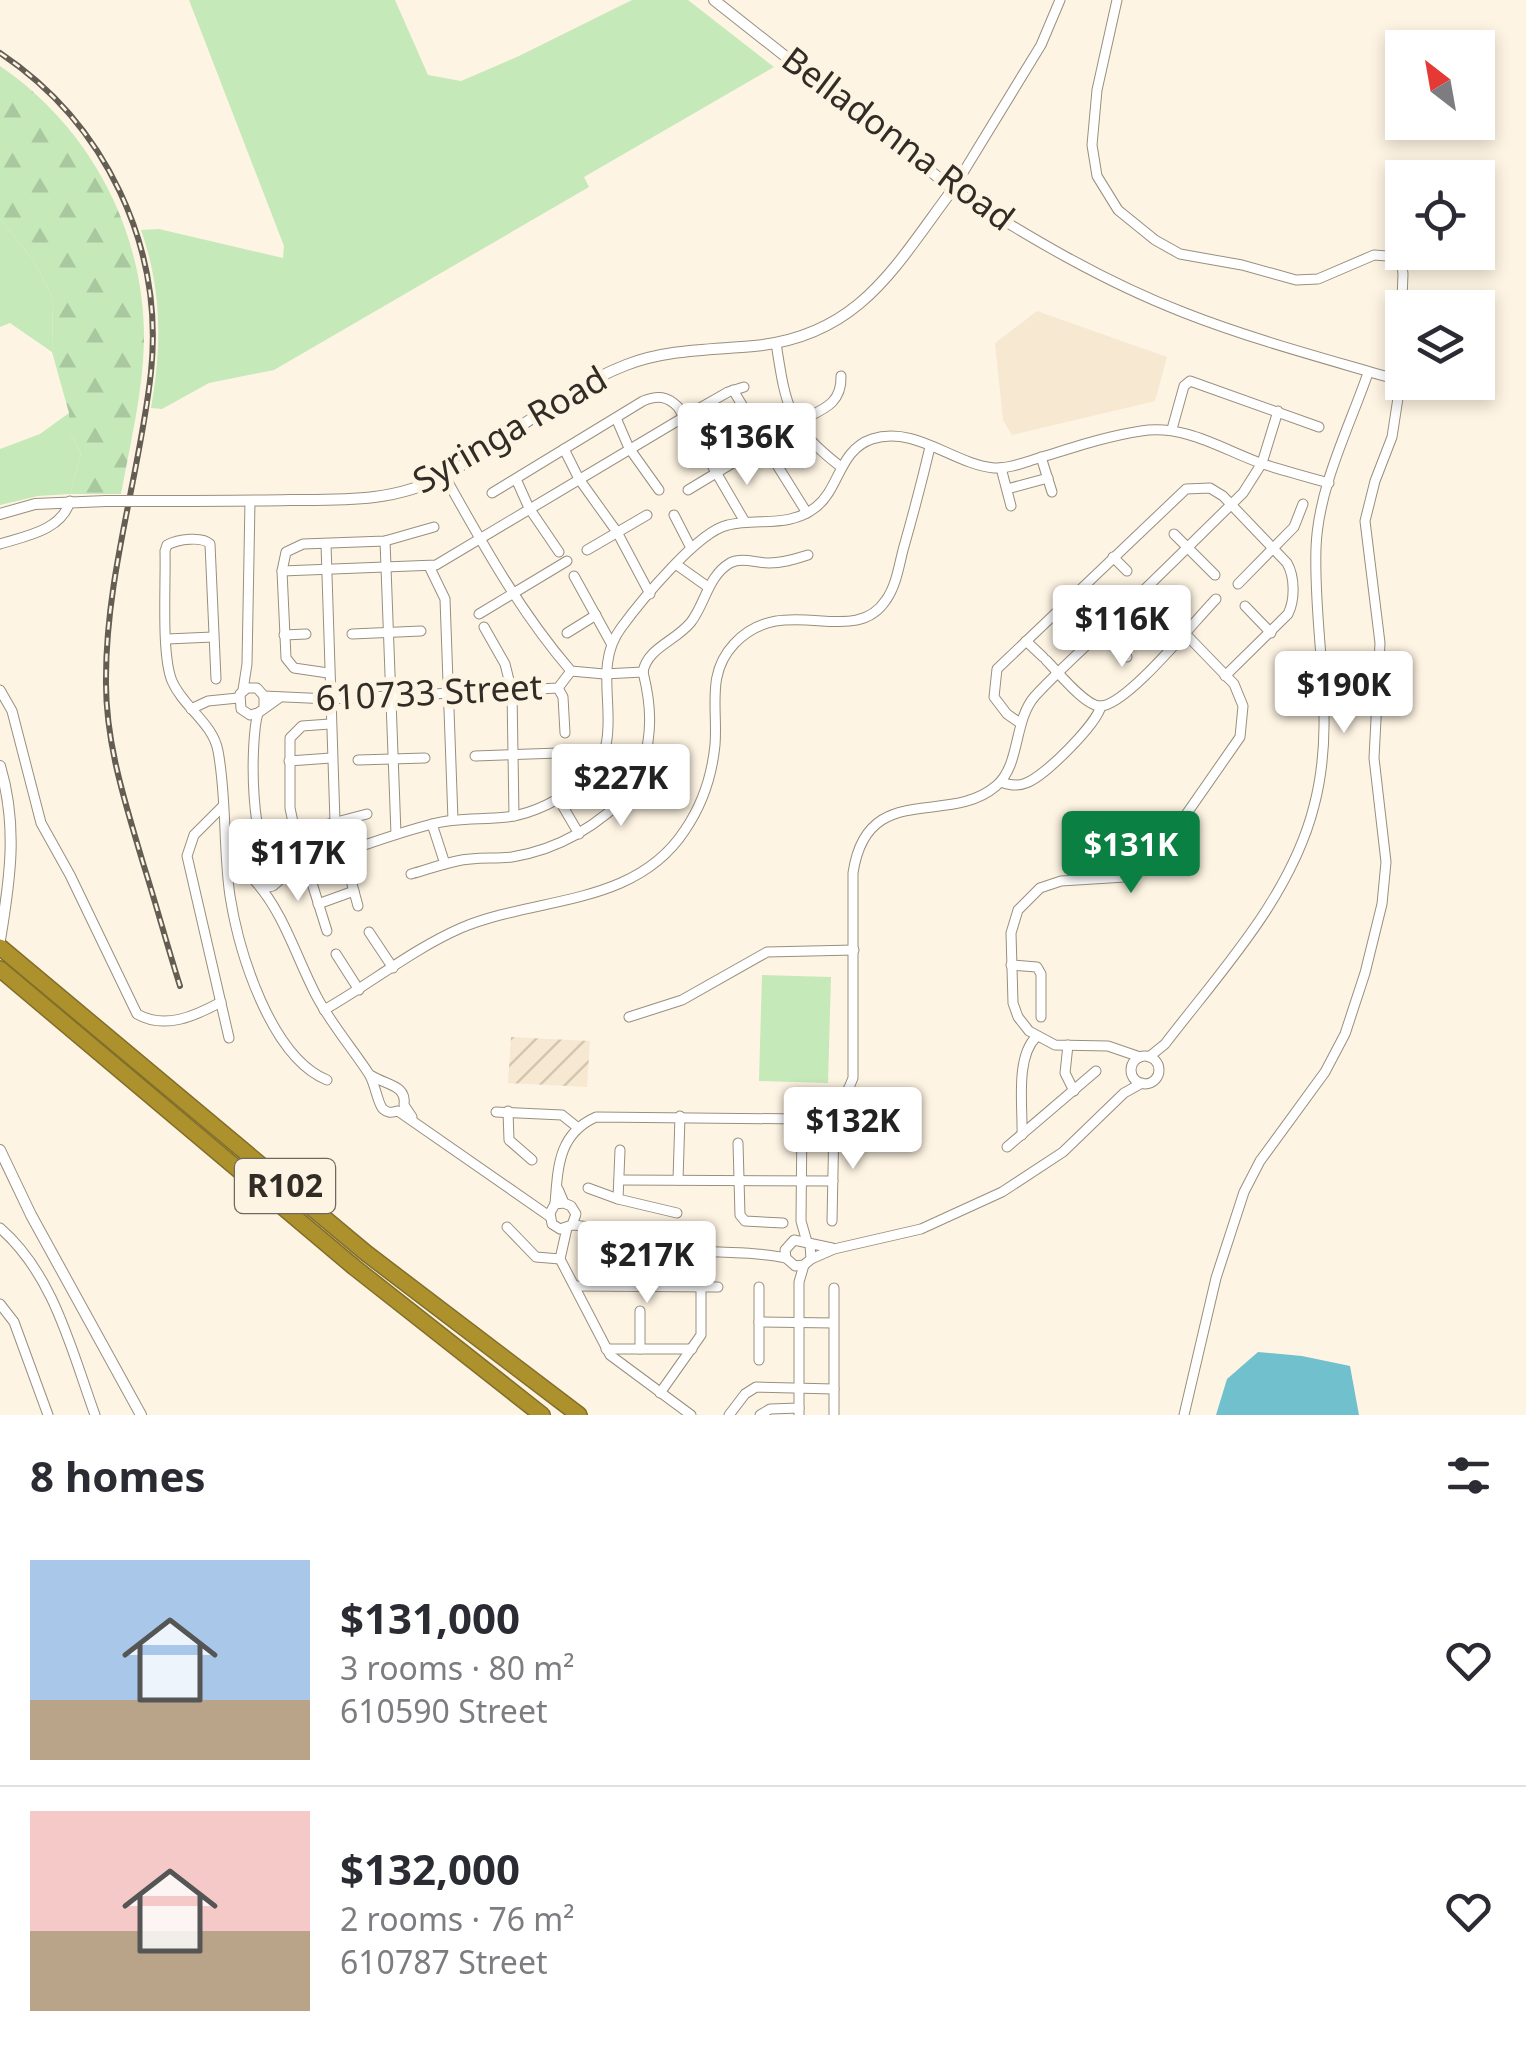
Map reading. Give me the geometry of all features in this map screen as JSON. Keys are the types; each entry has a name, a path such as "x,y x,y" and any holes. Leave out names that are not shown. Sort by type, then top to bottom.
{"highway":[{"name":"R102","path":"1,939 366,1253 579,1415"},
{"name":"R102","path":"0,969 383,1291 542,1415"}],"street":[{"name":"Belladonna Road","path":"714,0 953,188 1064,257 1136,292 1258,339 1385,377"},
{"path":"953,188 1041,45 1060,0"},
{"path":"1117,0 1097,90 1092,146 1098,176 1110,200 1144,232 1180,254 1296,280 1318,280 1374,255 1401,257 1403,290"},
{"name":"Syringa Road","path":"0,514 35,504 70,501 374,498 414,489 444,476 586,384 626,365 672,353 776,343 834,324 868,300 953,188"},
{"path":"776,343 784,397 796,424 814,446 841,466"},
{"path":"1124,1094 1132,1071 1165,1044 1274,896 1314,808 1325,732 1316,544 1329,483 1368,372"},
{"path":"796,424 835,400 842,390 841,376"},
{"path":"1172,430 1184,386 1190,381 1319,427"},
{"path":"282,571 429,566 684,416 739,389 758,433"},
{"path":"492,493 643,401 661,396 684,416 745,522"},
{"path":"1184,1415 1216,1278 1244,1192 1260,1161 1325,1072 1345,1034 1366,973 1382,904 1386,862 1374,758 1380,643 1365,521 1392,436 1396,400"},
{"path":"565,1227 555,1208 562,1149 578,1127 596,1117 802,1119 833,1110 853,1078 853,873 864,838 893,814 911,808 967,802 1001,782 1020,723 1034,697 1252,482 1262,464 1278,412"},
{"path":"616,418 629,448 659,490"},
{"path":"264,888 276,873 396,834 453,820 514,816 558,798 588,777 606,746 610,712 604,674 611,643 650,594 709,532 745,522 791,520 807,513 825,498 854,450 872,438 895,436 972,463 1002,468 1128,433 1172,430 1262,464 1329,483"},
{"path":"324,1010 465,927 607,890 660,860 692,820 708,781 715,746 714,689 727,653 745,634 773,621 787,618 846,623 863,619 880,608 896,578 930,447"},
{"path":"564,450 617,532 650,594"},
{"path":"688,490 746,456"},
{"path":"772,457 807,513"},
{"path":"1041,457 1052,492"},
{"path":"1002,468 1011,506"},
{"path":"444,476 479,539 545,641 571,670 604,674 643,672"},
{"path":"1007,489 1048,478"},
{"path":"516,479 529,508 559,552"},
{"path":"1020,723 998,704 993,689 997,668 1181,491 1193,488 1210,488 1231,505 1290,568 1292,579 1290,610 1225,676"},
{"path":"0,544 52,526 64,517 70,501"},
{"path":"250,502 247,664 242,703 253,732"},
{"path":"1238,584 1294,526 1303,504"},
{"path":"587,550 647,514"},
{"path":"674,515 691,548"},
{"path":"1156,515 1215,575"},
{"path":"328,672 294,668 286,658 284,556 303,544 385,541 434,526"},
{"path":"216,679 210,544 204,540 174,541 168,544 167,639 172,682 216,744 230,896 254,982 296,1058 309,1072 327,1080"},
{"path":"385,541 396,834"},
{"path":"326,544 335,822 358,906"},
{"path":"642,769 652,727 643,672 651,654 672,641 700,609 720,571 732,562 772,563 808,555"},
{"path":"1113,557 1127,571"},
{"path":"479,614 566,561"},
{"path":"677,565 708,588"},
{"path":"429,566 446,599 453,820"},
{"path":"574,576 611,643"},
{"path":"1144,591 1238,691 1243,706 1240,737 1159,855 1139,872 1125,877 1061,881 1032,893 1012,925 1011,965 1014,1008 1036,1037 1056,1045 1096,1045 1118,1050 1145,1057 1158,1066"},
{"path":"1070,598 1127,657"},
{"path":"1001,782 1015,786 1032,780 1093,724 1100,706 1129,690 1216,599"},
{"path":"1245,606 1270,633"},
{"path":"568,633 596,615"},
{"path":"484,628 505,664 512,692 514,816"},
{"path":"352,634 420,631"},
{"path":"284,635 306,634"},
{"path":"167,639 213,637"},
{"path":"1026,640 1083,698 1100,706"},
{"path":"247,664 261,701 253,732 261,842 255,880 277,907 324,1010 384,1090"},
{"name":"610733 Street","path":"261,701 558,688 571,670"},
{"path":"558,688 563,697 565,733"},
{"path":"0,690 12,710 40,823 138,1014 149,1021 164,1022 203,1012 221,1002"},
{"path":"192,709 208,701 261,701"},
{"path":"242,703 261,701"},
{"path":"330,724 302,726 288,743 290,808 295,829 302,831 367,814"},
{"path":"475,756 559,753"},
{"path":"288,761 332,758"},
{"path":"358,760 425,758"},
{"path":"0,766 10,805 13,846 1,939"},
{"path":"412,874 445,864 509,857 551,846 579,834 610,813 634,788"},
{"path":"558,798 579,834"},
{"path":"223,806 194,835 186,856 228,1038"},
{"path":"432,824 445,864"},
{"path":"261,842 276,873 277,907"},
{"path":"258,866 276,873"},
{"path":"300,866 327,931"},
{"path":"318,904 354,892"},
{"path":"369,932 392,968"},
{"path":"629,1017 682,1000 767,952 854,950"},
{"path":"336,954 359,990"},
{"path":"1011,965 1038,968 1040,1017"},
{"path":"1022,1135 1024,1061 1036,1037"},
{"path":"565,1227 590,1226 692,1250 768,1254 807,1262 834,1249 920,1229 1002,1192 1063,1152 1124,1094 1155,1079 1165,1044"},
{"path":"1068,1045 1065,1073 1074,1091"},
{"path":"1118,1050 1142,1083"},
{"path":"1007,1147 1096,1071"},
{"path":"384,1090 397,1087 404,1092 401,1108"},
{"path":"384,1090 379,1102 383,1109 401,1108 485,1174 534,1203 555,1208 571,1206 590,1226"},
{"path":"508,1111 509,1140 532,1160"},
{"path":"496,1112 562,1115 578,1127"},
{"path":"678,1180 680,1116"},
{"path":"760,1415 770,1410 799,1411 799,1282 807,1262 808,1244 801,1221 802,1119"},
{"path":"832,1220 834,1122"},
{"path":"738,1142 742,1218 782,1223"},
{"path":"0,1150 141,1415"},
{"path":"618,1199 620,1150"},
{"path":"619,1180 834,1181"},
{"path":"588,1188 677,1213"},
{"path":"576,1214 565,1227 560,1259 606,1350 691,1415"},
{"path":"799,1282 789,1261 790,1243 801,1221"},
{"path":"507,1227 536,1257 560,1259"},
{"path":"0,1228 22,1249 49,1290 96,1415"},
{"path":"768,1254 790,1243 834,1249"},
{"path":"616,1286 617,1247"},
{"path":"576,1286 718,1287"},
{"path":"759,1286 759,1360"},
{"path":"660,1393 702,1328 701,1287"},
{"path":"834,1288 834,1415"},
{"path":"0,1304 14,1322 48,1415"},
{"path":"640,1311 640,1349"},
{"path":"759,1322 834,1323"},
{"path":"606,1350 692,1349"},
{"path":"729,1415 752,1388 834,1388"}],"shaded area":[{"path":"1037,311 1167,357 1155,401 1012,435 1003,420 995,343"},
{"path":"511,1037 590,1041 587,1087 508,1083"}],"green space":[{"path":"189,0 395,0 428,75 461,81 632,0 688,0 774,67 584,177 589,187 274,370 209,383 162,409 151,408 158,318 153,274 141,230 159,229 283,258 284,246"},
{"path":"0,66 61,120 86,152 123,222 135,261 142,300 143,360 121,494 70,494 81,453 69,431 69,413 52,352 53,298 33,260 0,218"},
{"path":"0,218 33,260 53,298 52,352 10,323 0,327"},
{"path":"69,413 69,431 81,453 70,494 0,505 0,449 40,434"},
{"path":"762,975 831,977 828,1083 759,1081"}],"water":[{"path":"1258,1352 1350,1366 1359,1415 1216,1415 1227,1379"}],"railway":[{"path":"0,53 70,115 97,151 137,234 148,279 153,325 151,372 111,601 107,702 123,795 180,986"}]}
